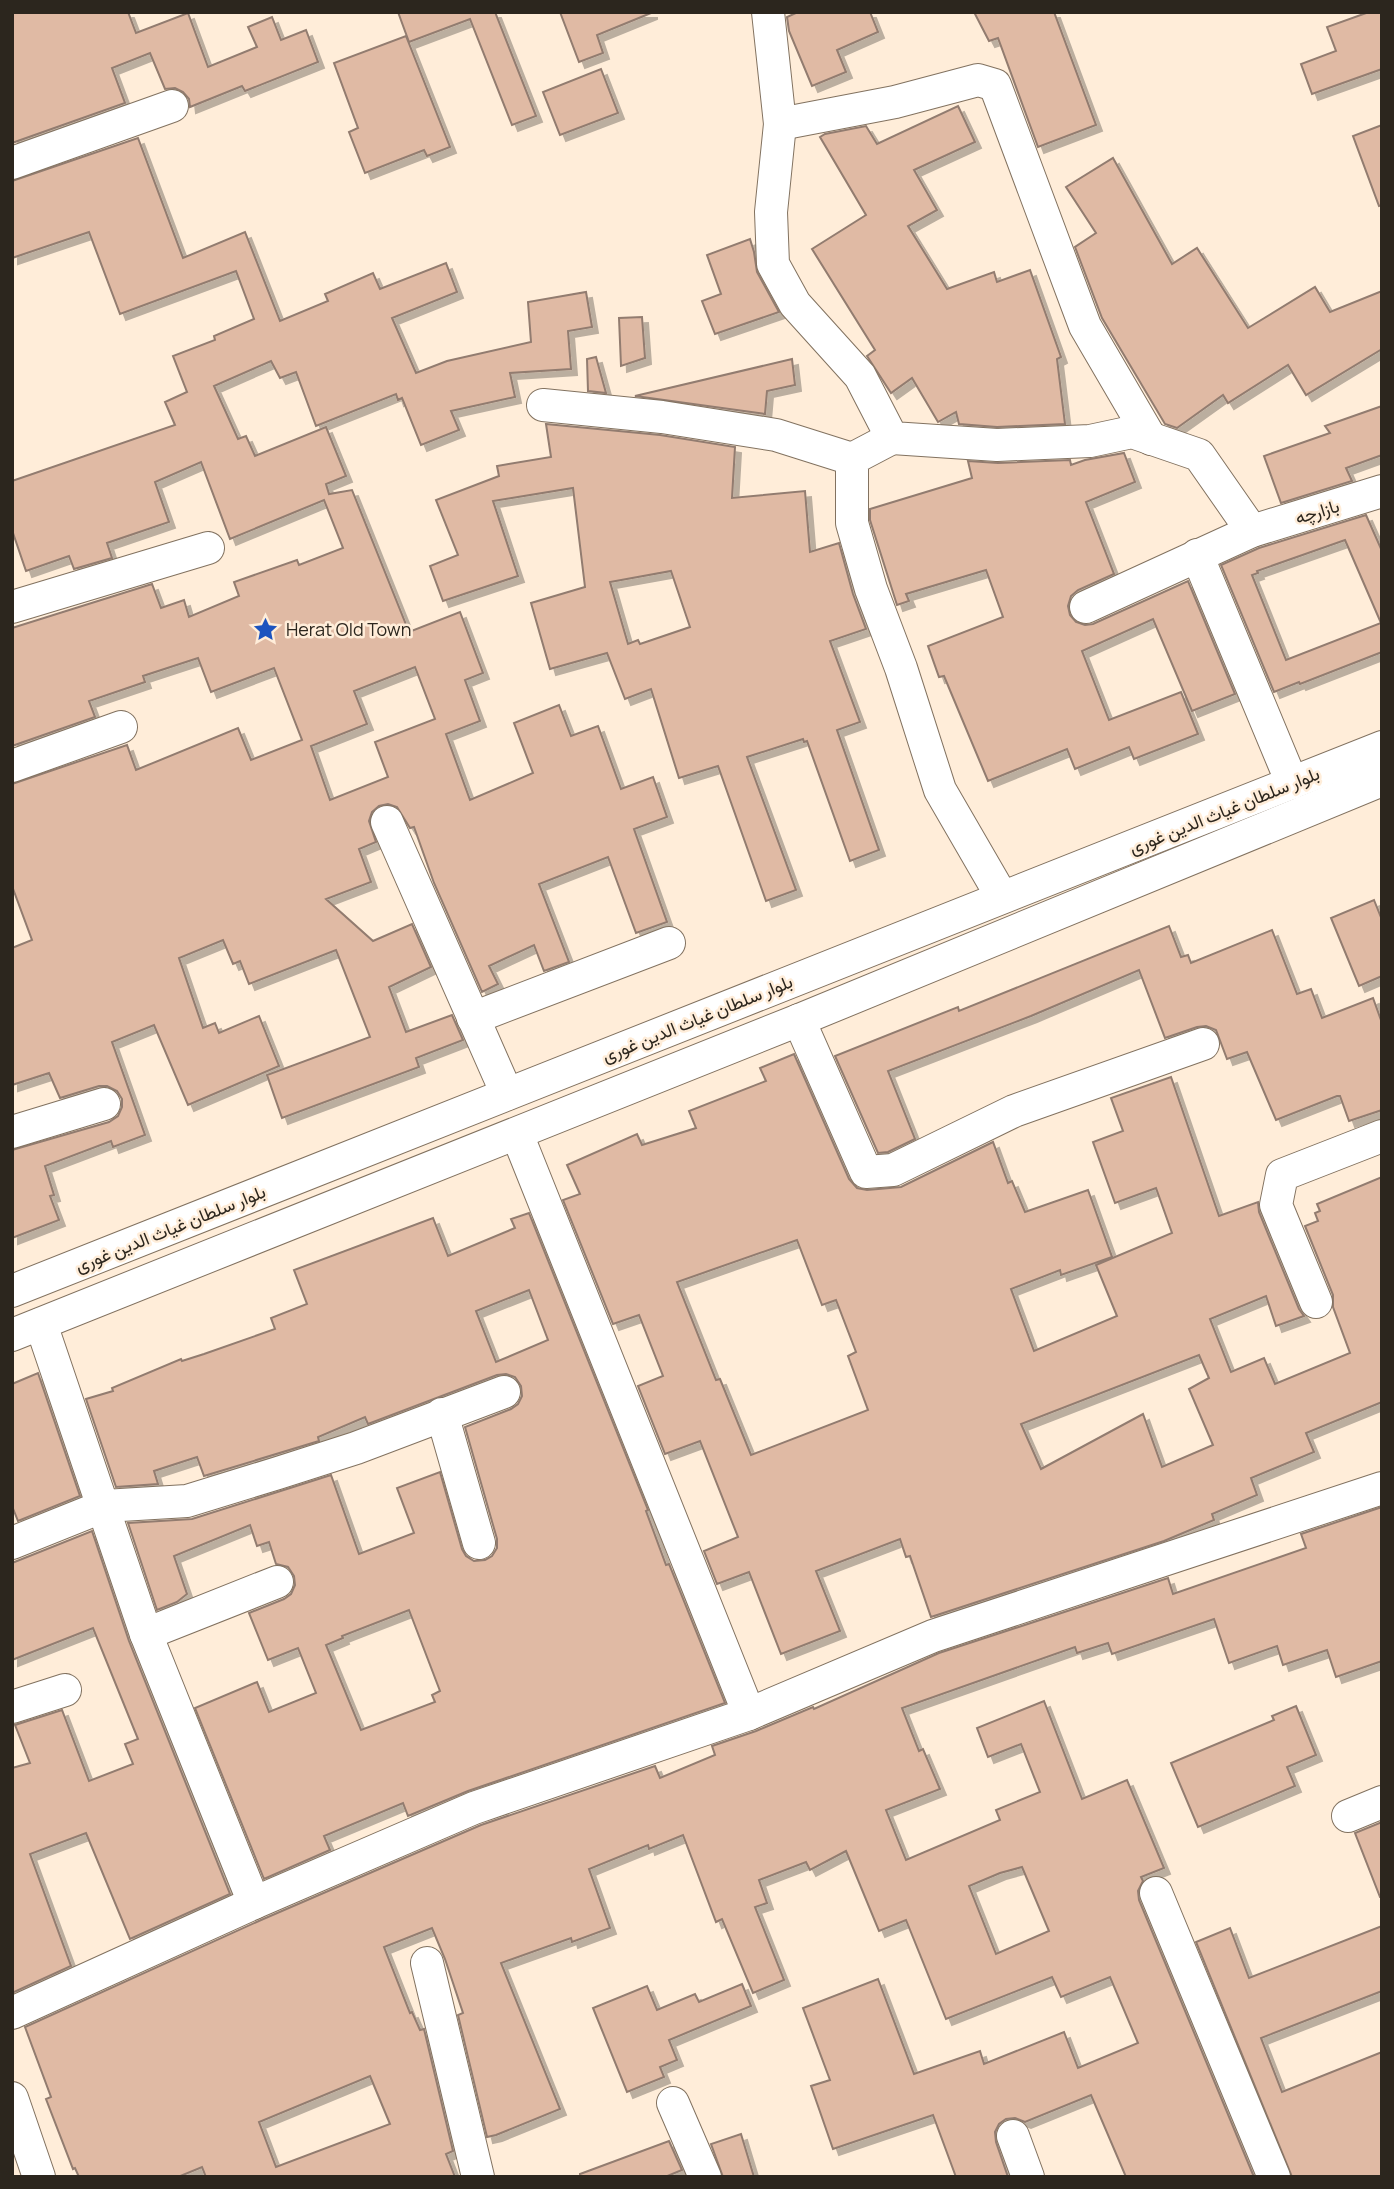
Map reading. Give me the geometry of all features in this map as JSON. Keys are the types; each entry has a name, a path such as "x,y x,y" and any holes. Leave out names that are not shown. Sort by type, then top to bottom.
{"street":[{"path":"768,12 780,124 771,212 773,264 795,304 860,376 892,438"},
{"path":"780,124 895,102 978,80 996,85 1085,326 1151,439"},
{"path":"12,163 172,106"},
{"path":"543,405 662,417 776,435 852,459 892,438 997,445 1090,441 1132,432 1199,455 1252,531"},
{"path":"852,459 852,523 871,589 901,668 940,790 1002,897"},
{"name":"بازارچه","path":"1086,607 1252,531 1382,491"},
{"path":"12,607 208,548"},
{"path":"1197,555 1292,783"},
{"path":"12,766 121,727"},
{"name":"بلوار سلطان غیاث الدین غوری","path":"12,1291 1382,747"},
{"path":"254,1903 146,1634 104,1506 26,1330 799,1020 1382,780"},
{"path":"387,822 507,1094"},
{"path":"473,1018 669,943"},
{"path":"799,1020 866,1172 893,1170 1014,1111 1203,1044"},
{"path":"12,1132 104,1104"},
{"path":"517,1133 750,1714"},
{"path":"1316,1302 1276,1205 1282,1175 1382,1136"},
{"path":"12,1543 104,1506 187,1501 356,1448 503,1392"},
{"path":"442,1414 479,1542"},
{"path":"12,2013 254,1903 474,1808 750,1714 933,1636 1382,1488"},
{"path":"146,1634 277,1582"},
{"path":"12,1707 65,1690"},
{"path":"1348,1816 1382,1802"},
{"path":"1156,1893 1274,2177"},
{"path":"427,1963 478,2177"},
{"path":"12,2098 40,2177"},
{"path":"673,2103 705,2177"},
{"path":"1013,2136 1028,2177"}],"building":[{"path":"12,12 128,12 136,33 188,13 208,67 257,47 248,27 272,17 281,40 306,30 318,62 245,91 242,86 190,107 189,99 183,92 175,88 165,89 150,53 112,68 125,103 12,143"},
{"path":"398,12 495,12 536,116 512,125 470,19 409,42"},
{"path":"560,12 651,13 597,35 603,53 579,62"},
{"path":"798,12 870,12 878,32 837,50 846,72 812,86 789,31 787,17"},
{"path":"974,12 1054,12 1096,125 1038,147 998,38 989,41"},
{"path":"1369,12 1382,12 1382,69 1312,94 1301,64 1336,51 1327,27"},
{"path":"406,36 450,147 427,156 424,150 365,173 349,132 358,128 334,63"},
{"path":"601,69 618,113 560,135 543,92"},
{"path":"958,106 975,142 914,170 937,210 908,226 947,289 994,272 997,282 1030,270 1061,357 1057,359 1065,424 997,427 959,424 956,412 938,422 912,378 891,393 867,356 875,350 812,249 866,215 820,137 866,126 877,144"},
{"path":"1382,125 1382,205 1379,206 1353,136"},
{"path":"138,138 183,258 245,232 280,321 328,301 325,294 373,273 380,289 446,263 457,292 392,318 416,373 447,361 531,342 528,302 586,292 592,327 568,331 571,369 510,373 515,397 451,411 459,430 421,445 402,398 398,400 396,394 316,426 296,372 280,378 271,361 214,386 238,439 246,436 255,456 326,427 346,476 326,484 329,494 352,490 409,632 460,612 483,673 465,680 480,721 446,734 470,800 533,773 514,723 559,705 571,736 598,726 621,789 653,777 667,817 634,829 667,922 636,933 608,857 539,884 569,962 544,971 534,945 489,966 498,984 482,992 434,883 414,827 410,828 397,807 388,804 379,806 372,812 369,821 376,842 359,849 371,882 326,899 373,941 412,924 431,967 389,987 406,1032 452,1015 463,1040 416,1058 419,1067 282,1118 267,1075 370,1037 336,950 249,984 240,961 233,964 223,940 179,958 203,1028 215,1023 219,1033 259,1016 279,1066 188,1105 154,1025 112,1042 145,1135 113,1147 111,1141 45,1166 54,1195 50,1196 59,1220 12,1238 12,1150 109,1122 118,1116 122,1099 117,1091 107,1086 60,1098 49,1073 12,1085 12,948 32,940 12,886 12,784 127,745 136,770 238,728 251,760 302,740 274,668 211,692 198,658 143,676 145,682 89,701 95,717 12,746 12,628 152,584 161,608 184,600 189,617 239,596 234,582 297,560 299,565 343,548 324,500 230,539 201,462 155,482 169,522 107,543 112,558 74,569 69,556 26,571 12,530 12,481 175,425 165,402 187,392 173,356 215,340 214,336 254,319 236,271 120,314 89,232 12,258 12,181","holes":["415,667 435,719 375,742 388,777 330,800 311,746 367,724 354,691"]},
{"path":"1113,158 1172,264 1197,248 1248,328 1315,287 1330,312 1382,291 1382,349 1306,395 1288,365 1228,403 1223,395 1177,428 1165,424 1102,318 1075,247 1096,233 1066,187"},
{"path":"750,239 757,272 779,312 715,334 702,301 721,294 707,255"},
{"path":"642,317 645,358 621,366 619,318"},
{"path":"596,357 606,393 588,391 587,359"},
{"path":"792,359 795,385 767,391 765,414 635,396"},
{"path":"1382,406 1382,455 1346,468 1352,481 1281,503 1264,456 1330,433 1325,426"},
{"path":"546,424 660,435 735,447 732,498 805,491 810,552 839,543 866,629 830,641 860,722 837,730 879,850 850,861 807,741 804,742 803,739 747,757 796,890 766,901 718,766 679,778 651,689 625,699 607,653 550,669 531,603 585,587 573,488 493,501 518,576 443,601 430,566 458,555 436,500 499,476 497,466 551,457","holes":["671,571 690,627 640,644 638,640 628,644 610,582"]},
{"path":"1124,453 1135,482 1086,502 1114,574 1078,590 1071,596 1068,606 1070,615 1076,622 1093,624 1188,581 1235,694 1192,711 1153,619 1082,651 1109,720 1181,692 1198,734 1134,759 1129,747 1075,769 1067,749 988,781 944,676 939,677 928,646 1003,617 986,570 906,594 909,601 897,605 870,520 870,509 972,478 968,461 998,463 1070,460 1071,465"},
{"path":"1366,515 1382,551 1382,652 1274,692 1221,565 1259,548","holes":["1345,540 1381,623 1286,660 1252,575"]},
{"path":"1374,900 1382,920 1382,976 1359,986 1331,918"},
{"path":"1169,926 1181,957 1188,955 1191,963 1272,930 1297,994 1311,989 1322,1018 1373,998 1382,1023 1382,1110 1349,1121 1340,1096 1337,1096 1276,1120 1247,1052 1227,1059 1216,1030 1206,1026 1165,1038 1139,970 1031,1016 888,1071 915,1139 888,1152 878,1153 835,1056 958,1007 959,1011"},
{"path":"794,1054 849,1179 857,1188 867,1190 901,1187 993,1142 1008,1183 1012,1181 1025,1212 1088,1190 1112,1257 1061,1275 1060,1270 1011,1289 1034,1351 1117,1316 1096,1265 1172,1233 1156,1188 1115,1203 1093,1142 1123,1131 1111,1098 1171,1077 1219,1216 1258,1202 1259,1212 1304,1316 1276,1326 1266,1296 1210,1319 1231,1372 1264,1358 1275,1384 1350,1353 1333,1307 1333,1295 1305,1226 1318,1221 1315,1213 1320,1211 1317,1204 1382,1177 1382,1402 1306,1433 1314,1452 1251,1478 1257,1495 1212,1514 1214,1520 1164,1541 931,1617 910,1556 906,1557 900,1539 816,1571 840,1631 781,1654 749,1572 717,1584 704,1551 738,1537 700,1441 665,1454 638,1386 663,1376 639,1315 613,1324 563,1200 580,1194 567,1165 637,1134 642,1145 696,1128 689,1111 766,1081 760,1068","holes":["797,1240 822,1305 836,1300 856,1352 848,1356 868,1410 751,1455 720,1379 716,1380 677,1282","1199,1355 1209,1378 1189,1389 1213,1445 1162,1467 1143,1414 1041,1469 1021,1424"]},
{"path":"529,1213 648,1510 646,1511 666,1565 669,1564 725,1703 468,1791 408,1816 403,1803 324,1836 330,1850 264,1879 195,1708 257,1682 269,1712 316,1693 298,1648 268,1660 249,1613 291,1594 295,1585 294,1576 288,1567 276,1564 269,1542 257,1546 250,1525 174,1556 187,1594 177,1602 157,1610 128,1523 192,1519 331,1475 359,1554 414,1533 397,1488 440,1472 462,1549 466,1556 474,1561 485,1560 492,1556 497,1548 497,1539 465,1427 518,1404 522,1396 521,1386 515,1377 497,1375 368,1424 365,1417 318,1437 319,1441 204,1476 197,1457 154,1471 158,1484 116,1487 86,1399 113,1391 112,1388 181,1359 182,1361 204,1354 275,1329 271,1318 307,1304 294,1270 433,1218 448,1256 515,1228 511,1219","holes":["529,1290 548,1340 496,1362 476,1311","409,1610 440,1691 432,1695 435,1702 361,1730 326,1645"]},
{"path":"38,1373 80,1496 18,1521 12,1506 12,1384"},
{"path":"1382,1507 1382,1661 1336,1677 1327,1650 1283,1665 1277,1646 1229,1663 1214,1619 1112,1654 1108,1643 1077,1653 1075,1647 902,1708 919,1751 923,1749 940,1789 886,1810 906,1860 1000,1820 996,1810 1040,1792 1021,1744 988,1757 977,1728 1044,1701 1082,1799 1127,1780 1164,1868 1141,1877 1143,1881 1138,1891 1139,1900 1254,2177 1126,2177 1091,2095 1025,2122 1015,2118 1006,2119 999,2124 995,2132 996,2142 1008,2177 956,2177 933,2115 833,2149 811,2086 830,2080 803,2008 878,1979 914,2074 980,2051 984,2064 1064,2032 1078,2068 1138,2043 1110,1977 1061,1997 1052,1977 946,2019 906,1920 879,1931 846,1851 810,1870 806,1862 759,1880 767,1903 755,1907 784,1980 753,1993 722,1919 716,1922 683,1835 649,1849 648,1845 589,1869 610,1928 572,1942 571,1938 501,1963 560,2109 496,2135 487,2137 458,2015 463,2013 432,1928 384,1947 410,2013 412,2012 420,2030 424,2029 453,2151 446,2154 455,2177 206,2177 202,2167 178,2177 79,2177 75,2168 73,2169 46,2099 51,2097 25,2027 261,1920 481,1825 655,1766 660,1778 715,1755 712,1746 813,1707 814,1709 939,1653 1168,1578 1173,1594 1306,1548 1301,1534","holes":["1022,1867 1049,1931 996,1954 969,1886","370,2076 390,2124 276,2167 259,2122"]},
{"path":"92,1531 129,1641 230,1894 130,1939 86,1833 30,1854 71,1966 12,1993 12,1768 30,1763 15,1725 62,1710 89,1781 133,1764 125,1744 138,1739 93,1628 12,1660 12,1563"},
{"path":"1296,1706 1316,1755 1287,1767 1295,1786 1198,1827 1171,1763 1274,1720 1272,1716"},
{"path":"1382,1822 1382,1897 1380,1897 1355,1833"},
{"path":"1382,1926 1382,1991 1261,2038 1282,2092 1382,2052 1382,2177 1292,2177 1196,1942 1230,1928 1249,1978"},
{"path":"742,1984 751,2006 669,2040 677,2060 660,2067 664,2077 627,2092 593,2008 647,1986 657,2010 695,1994 699,2002"},
{"path":"741,2134 754,2177 723,2177 711,2144"},
{"path":"669,2141 682,2170 665,2177 580,2177 580,2174"}],"place":[{"name":"Herat Old Town","path":"266,629"}]}
